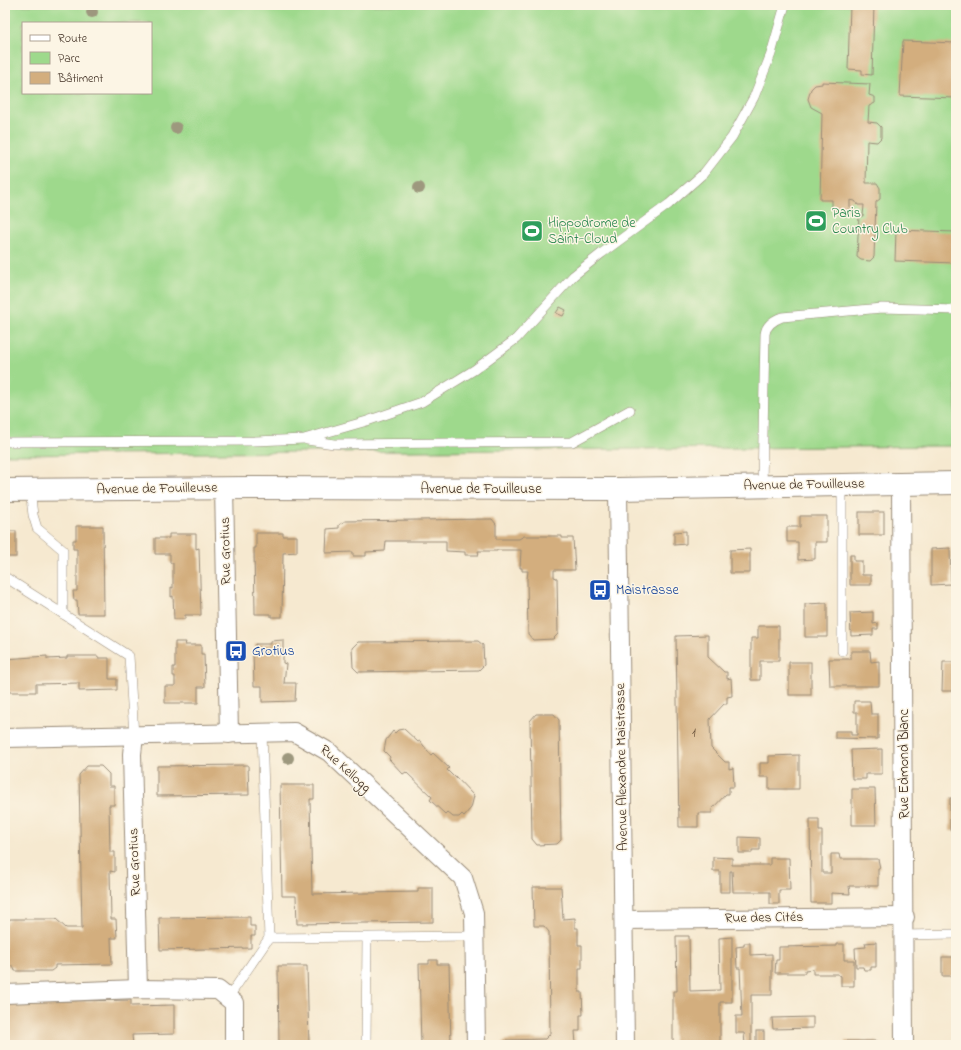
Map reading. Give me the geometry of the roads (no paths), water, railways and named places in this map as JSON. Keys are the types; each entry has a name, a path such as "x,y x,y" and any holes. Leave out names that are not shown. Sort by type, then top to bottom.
{"street":[{"name":"Avenue de Fouilleuse","path":"5,490 224,488 618,489 956,483"},
{"name":"Rue Edmond Blanc","path":"901,484 905,917 904,1045"},
{"name":"Rue Grotius","path":"224,488 229,734"},
{"name":"Avenue Alexandre Maistrasse","path":"618,489 625,1045"},
{"name":"Rue Kellogg","path":"5,738 294,732 329,752 463,878 474,913 476,1045"},
{"name":"Rue Grotius","path":"134,736 132,754 138,989"},
{"name":"Rue des Cités","path":"624,920 905,917"},
{"path":"5,994 138,989 218,990 234,1003 234,1045"}],"lane":[{"path":"304,439 367,421 422,402 474,370 516,339 573,276 669,204 704,173 732,137 754,97 771,54 785,5"},
{"path":"762,486 766,334 770,323 782,317 882,308 956,310"},
{"path":"5,442 247,441 304,439 334,444 572,442 630,410"},
{"path":"842,485 842,651"},
{"path":"30,490 33,515 37,528 63,550 63,614"},
{"path":"5,577 130,656 134,736"},
{"path":"228,998 269,938 262,733"},
{"path":"904,934 956,934"},
{"path":"269,938 474,936"},
{"path":"366,1045 367,938"}],"place":[{"name":"Paris Country Club","path":"816,221"},
{"name":"Hippodrome de Saint-Cloud","path":"532,231"},
{"name":"Maistrasse","path":"600,590"},
{"name":"Grotius","path":"236,651"}]}
